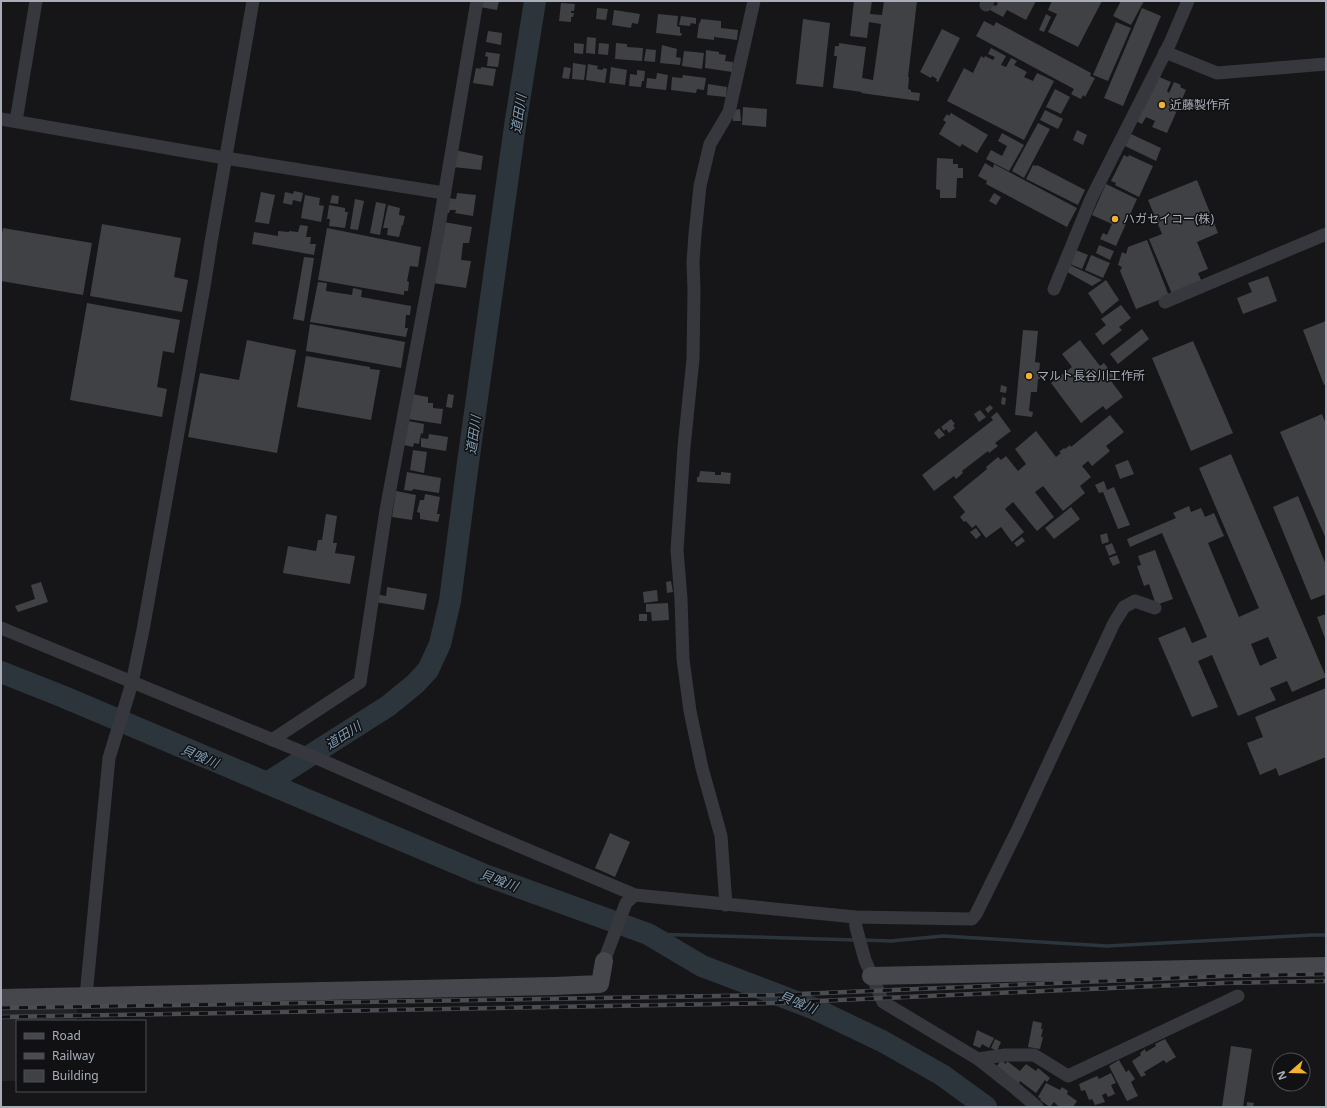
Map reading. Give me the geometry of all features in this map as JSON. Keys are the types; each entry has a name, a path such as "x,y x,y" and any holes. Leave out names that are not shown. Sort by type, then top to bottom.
{"street":[{"path":"16,122 36,1"},
{"path":"86,996 109,758 131,686 205,281 253,1"},
{"path":"275,741 360,682 386,510 438,232 477,1"},
{"path":"726,905 721,836 702,768 690,711 683,659 681,599 677,550 684,447 693,359 694,234 700,186 710,144 729,112 754,1"},
{"path":"1054,289 1091,199 1165,52 1188,1"},
{"path":"1165,52 1217,73 1326,64"},
{"path":"1,119 226,158 444,193"},
{"path":"1165,302 1326,234"},
{"path":"1,628 131,686 275,741 339,768 481,830 631,899 726,905 855,922 972,919 976,914 1018,829 1114,623 1124,607 1135,601 1155,608"},
{"path":"1,998 600,984 604,961 631,899"},
{"path":"855,922 868,968 883,1002 978,1059 1037,1107"},
{"path":"868,968 1326,966"},
{"path":"978,1059 1005,1055 1034,1055 1068,1076 1238,996"}],"shaded area":[{"path":"77,1003 77,1020 16,1020 16,1081 1,1081 1,1005"}],"building":[{"path":"481,1 499,1 497,10 480,7"},
{"path":"854,1 872,1 870,14 882,15 884,1 917,1 908,77 908,89 911,90 911,92 920,93 919,101 833,88 837,56 834,56 835,46 839,46 839,43 866,47 862,78 873,80 881,24 869,22 867,38 850,36"},
{"path":"994,1 1036,1 1026,20 1007,10 1003,17 990,10 993,5 996,6 998,3"},
{"path":"1052,1 1102,1 1078,47 1048,32 1057,14 1048,10"},
{"path":"1121,1 1144,1 1131,25 1113,16"},
{"path":"561,3 575,4 574,11 571,11 571,13 574,13 573,17 571,17 571,22 559,21"},
{"path":"597,8 608,9 606,20 596,19"},
{"path":"1142,8 1161,16 1123,106 1104,98"},
{"path":"614,10 640,14 638,24 632,23 631,28 612,25"},
{"path":"658,14 678,16 677,26 680,27 680,33 682,33 681,36 656,33"},
{"path":"1046,14 1051,17 1044,32 1039,30"},
{"path":"681,16 696,18 696,24 691,23 690,26 679,25"},
{"path":"701,19 721,21 721,28 738,30 737,40 714,37 714,40 697,38"},
{"path":"803,19 830,23 823,87 796,84"},
{"path":"984,21 994,26 996,22 1091,73 1090,76 1095,78 1085,97 1083,95 1081,99 1071,94 1074,89 976,36"},
{"path":"1116,22 1131,28 1108,81 1093,75"},
{"path":"942,29 960,38 938,82 936,81 937,79 932,76 931,78 920,72"},
{"path":"488,31 502,33 501,45 486,42"},
{"path":"587,37 596,38 595,54 586,53"},
{"path":"574,43 584,44 583,54 574,53"},
{"path":"599,43 609,44 608,55 598,54"},
{"path":"616,43 627,44 627,47 643,48 642,61 615,59"},
{"path":"662,45 677,49 676,57 681,58 680,65 660,63"},
{"path":"991,48 1006,56 1001,65 1006,67 1011,58 1017,61 1014,65 1027,72 1024,77 1033,81 1037,73 1054,81 1024,140 947,101 964,68 973,73 981,56 984,58 985,56 993,60 995,57 988,54"},
{"path":"646,49 656,50 655,62 644,61"},
{"path":"706,50 719,52 719,54 726,55 725,61 733,62 732,72 705,68"},
{"path":"684,51 704,53 702,69 682,66"},
{"path":"486,52 500,54 498,67 487,66 488,57 485,56"},
{"path":"573,63 586,65 584,80 572,79"},
{"path":"588,64 598,66 597,69 607,69 605,83 586,80"},
{"path":"481,67 496,69 493,86 473,83 476,68 481,69"},
{"path":"564,67 571,68 569,79 562,78"},
{"path":"611,67 627,70 625,85 609,83"},
{"path":"637,70 645,71 644,81 642,81 641,87 629,86 630,74 637,75"},
{"path":"657,73 668,75 666,90 646,88 647,78 656,79"},
{"path":"683,75 706,78 704,90 697,89 696,93 671,90 672,77 682,78"},
{"name":"近藤製作所","path":"1157,76 1171,82 1167,91 1169,93 1174,82 1181,85 1180,87 1186,90 1167,133 1152,127 1155,121 1146,117 1142,124 1136,121"},
{"path":"708,84 727,87 726,97 707,95"},
{"path":"1055,89 1070,97 1061,114 1046,107"},
{"path":"743,107 767,109 766,127 742,125"},
{"path":"740,109 741,121 733,121 733,110"},
{"path":"1045,110 1063,119 1058,129 1040,120"},
{"path":"951,113 988,135 977,153 962,144 960,147 939,134 946,122 943,120 947,114 949,116"},
{"path":"1038,123 1050,129 1024,178 1012,171"},
{"path":"1077,130 1087,135 1083,145 1073,140"},
{"path":"1002,133 1024,145 1009,171 986,159 991,150 1002,156 1007,146 998,141"},
{"path":"1131,134 1161,148 1156,161 1125,146"},
{"path":"455,150 483,156 481,170 453,167"},
{"path":"1124,155 1128,157 1129,155 1153,166 1139,197 1115,185 1116,183 1111,181"},
{"path":"937,158 953,159 953,164 958,164 958,168 963,168 963,178 957,178 956,198 940,198 940,190 936,189"},
{"path":"985,163 993,168 994,164 1077,208 1067,227 986,184 987,181 978,176"},
{"path":"1033,165 1037,165 1085,190 1078,205 1026,179"},
{"path":"1197,180 1218,233 1197,242 1208,269 1198,273 1202,282 1172,294 1149,239 1162,234 1148,200"},
{"name":"ハガセイコー(株)","path":"1106,184 1137,199 1116,246 1100,239 1103,233 1107,235 1112,224 1092,215"},
{"path":"294,191 303,193 301,202 293,200 292,205 283,203 285,192 293,194"},
{"path":"261,192 275,195 269,224 255,222"},
{"path":"457,193 476,195 473,216 455,213 456,210 450,210 449,213 444,212 447,198 456,199"},
{"path":"994,193 1001,197 996,205 989,201"},
{"path":"305,195 320,198 319,205 324,206 321,222 301,218"},
{"path":"332,195 339,196 338,204 330,203"},
{"path":"355,199 364,201 358,230 350,229"},
{"path":"376,202 386,204 380,235 370,233"},
{"path":"329,205 345,208 345,212 348,212 345,228 329,226 330,219 327,219"},
{"path":"388,205 400,208 399,215 405,216 399,237 387,235 388,228 383,228"},
{"path":"444,222 472,227 469,243 463,243 461,260 471,261 466,288 433,283"},
{"path":"102,224 181,238 174,277 188,280 182,312 90,296"},
{"path":"300,225 308,226 306,237 311,237 310,244 316,244 314,255 252,244 254,232 278,236 278,231 298,232"},
{"path":"3,228 92,243 83,295 1,281 1,238"},
{"path":"327,228 421,247 418,267 410,266 407,281 409,282 408,291 404,291 404,295 318,280"},
{"path":"1147,240 1169,296 1136,309 1120,271 1122,267 1118,265 1122,252 1126,254 1128,247"},
{"path":"1099,245 1114,251 1110,260 1096,253"},
{"path":"1076,250 1088,255 1082,269 1070,264"},
{"path":"1091,255 1110,263 1103,278 1085,270"},
{"path":"304,257 314,258 304,321 293,319"},
{"path":"1070,265 1102,280 1092,286 1067,272"},
{"path":"1268,276 1277,301 1243,314 1237,298 1252,292 1248,283"},
{"path":"1106,280 1119,300 1102,314 1088,293"},
{"path":"318,282 327,283 326,291 352,295 353,288 362,290 361,297 411,306 410,315 406,315 405,328 408,328 406,337 310,322"},
{"path":"87,303 180,320 174,353 163,351 157,387 167,389 162,417 70,400"},
{"path":"1121,305 1131,318 1119,327 1122,330 1103,345 1095,334 1106,325 1101,319"},
{"path":"1326,321 1326,384 1324,385 1303,330"},
{"path":"310,324 405,342 401,368 306,351"},
{"path":"1142,329 1149,339 1118,364 1110,354"},
{"name":"マルト長谷川工作所","path":"1023,330 1038,331 1035,362 1040,363 1039,372 1041,372 1040,379 1038,379 1037,392 1031,392 1029,411 1033,412 1032,417 1015,415"},
{"path":"247,340 296,350 277,453 188,437 200,373 239,380"},
{"path":"1080,340 1100,366 1104,363 1115,378 1111,381 1123,397 1106,410 1103,406 1081,423 1051,383 1072,367 1062,354"},
{"path":"1193,341 1233,433 1191,451 1152,358"},
{"path":"306,356 380,370 371,420 297,407"},
{"path":"1001,385 1007,387 1006,393 1000,392"},
{"path":"412,394 428,397 428,403 433,403 433,408 443,409 441,424 408,419"},
{"path":"448,394 454,395 452,408 446,407"},
{"path":"1002,397 1006,398 1005,405 1001,404"},
{"path":"990,405 993,408 988,413 985,409"},
{"path":"980,410 986,417 979,422 974,414"},
{"path":"997,412 1011,431 995,443 998,446 989,453 988,451 962,471 963,473 956,479 954,476 934,491 922,475 993,420 991,417"},
{"path":"1322,414 1326,424 1326,539 1280,432"},
{"path":"1110,415 1124,432 1106,446 1110,451 1092,466 1088,461 1082,466 1091,477 1080,486 1085,493 1063,511 1043,486 1035,492 1054,517 1037,531 1013,502 1005,509 1024,532 1012,542 1001,527 986,538 976,525 972,528 960,517 965,512 953,497 987,469 986,467 998,457 1001,460 1006,456 1018,471 1026,464 1015,449 1036,431 1056,457 1064,448 1065,449 1070,445 1071,447"},
{"path":"951,419 955,424 953,425 955,428 949,433 946,429 944,431 941,427"},
{"path":"408,421 424,424 423,434 421,433 419,444 414,443 413,447 404,445"},
{"path":"939,428 945,435 939,439 934,433"},
{"path":"429,434 448,437 446,451 421,447 421,438 428,439"},
{"path":"413,450 427,452 424,473 410,470"},
{"path":"1231,454 1326,677 1292,692 1287,681 1270,688 1276,700 1238,716 1212,655 1198,661 1218,707 1192,717 1158,638 1185,627 1192,643 1207,637 1162,533 1130,547 1127,539 1176,518 1173,513 1189,506 1191,512 1201,508 1205,517 1214,513 1224,536 1208,543 1239,617 1259,608 1199,468","holes":["1268,637 1277,658 1260,666 1251,644"]},
{"path":"1128,460 1134,474 1120,479 1115,465"},
{"path":"700,471 715,472 715,475 721,475 721,472 731,473 730,484 697,482 697,477 699,477"},
{"path":"407,472 441,478 439,493 413,489 412,491 404,490"},
{"path":"1104,481 1107,490 1114,487 1130,525 1118,529 1103,492 1099,493 1095,485"},
{"path":"396,491 416,495 412,520 392,517"},
{"path":"425,494 440,497 437,514 440,514 438,522 420,519 420,513 417,512 420,500 424,500"},
{"path":"1298,496 1326,565 1326,594 1311,600 1273,507"},
{"path":"1071,507 1080,519 1054,539 1045,528"},
{"path":"326,514 337,516 333,543 337,543 335,553 355,556 350,584 283,573 288,546 316,551 318,540 322,540"},
{"path":"976,528 981,535 976,539 970,532"},
{"path":"1107,533 1109,542 1102,544 1100,535"},
{"path":"1022,537 1025,541 1017,547 1014,543"},
{"path":"1112,543 1116,553 1109,556 1105,546"},
{"path":"1155,550 1173,599 1156,605 1149,584 1144,586 1137,566 1141,565 1138,556"},
{"path":"1117,555 1120,563 1113,566 1109,558"},
{"path":"671,581 673,592 667,593 666,582"},
{"path":"41,582 48,602 18,612 15,606 35,599 31,585"},
{"path":"387,587 427,594 424,610 375,602 376,594 386,596"},
{"path":"657,590 658,601 644,603 643,592"},
{"path":"668,603 669,620 652,621 651,612 646,612 646,604"},
{"path":"639,614 647,614 647,621 639,621"},
{"path":"1326,614 1326,641 1317,617"},
{"path":"1326,688 1326,757 1279,776 1276,768 1260,775 1247,743 1263,737 1255,717"},
{"path":"610,833 630,842 615,877 595,868"},
{"path":"1033,1021 1042,1023 1041,1029 1043,1029 1041,1037 1043,1037 1040,1049 1028,1047"},
{"path":"977,1030 994,1038 989,1048 982,1044 980,1048 973,1045"},
{"path":"995,1039 1001,1042 997,1051 991,1048"},
{"path":"1165,1039 1176,1057 1166,1063 1164,1060 1144,1072 1146,1075 1141,1077 1132,1061 1141,1055 1140,1053 1145,1049 1146,1052 1156,1046 1155,1044"},
{"path":"1231,1046 1252,1049 1243,1107 1222,1107"},
{"path":"1001,1060 1006,1064 1007,1061 1020,1071 1026,1064 1036,1071 1038,1068 1050,1078 1047,1082 1045,1080 1036,1093 1020,1081 1019,1084 997,1066"},
{"path":"1119,1060 1126,1072 1129,1070 1135,1079 1131,1082 1138,1096 1127,1101 1109,1066"},
{"path":"1111,1073 1116,1083 1111,1085 1115,1094 1108,1097 1106,1093 1102,1095 1105,1102 1095,1105 1092,1099 1089,1100 1085,1090 1081,1091 1079,1084 1097,1076 1099,1079"},
{"path":"1046,1083 1060,1090 1062,1087 1068,1091 1067,1094 1077,1101 1073,1107 1058,1107 1054,1102 1050,1107 1040,1100 1041,1099 1038,1097"},
{"path":"1247,1102 1254,1103 1253,1107 1247,1107"}],"waterway":[{"name":"道田川","path":"267,783 388,706 415,684 428,670 440,644 450,601 515,126 535,1"},
{"name":"貝喰川","path":"1,672 64,697 482,874 648,934 702,966 815,1009 882,1041 942,1075 986,1107"},
{"path":"648,934 856,940"},
{"path":"862,940 891,941 943,936 1107,946 1326,935"}],"railway":[{"path":"1,1008 776,995 1223,976 1326,974"},
{"path":"1,1017 773,1003 1223,983 1326,981"}],"place":[{"name":"近藤製作所","path":"1162,105"},
{"name":"ハガセイコー(株)","path":"1115,219"},
{"name":"マルト長谷川工作所","path":"1029,376"}]}
